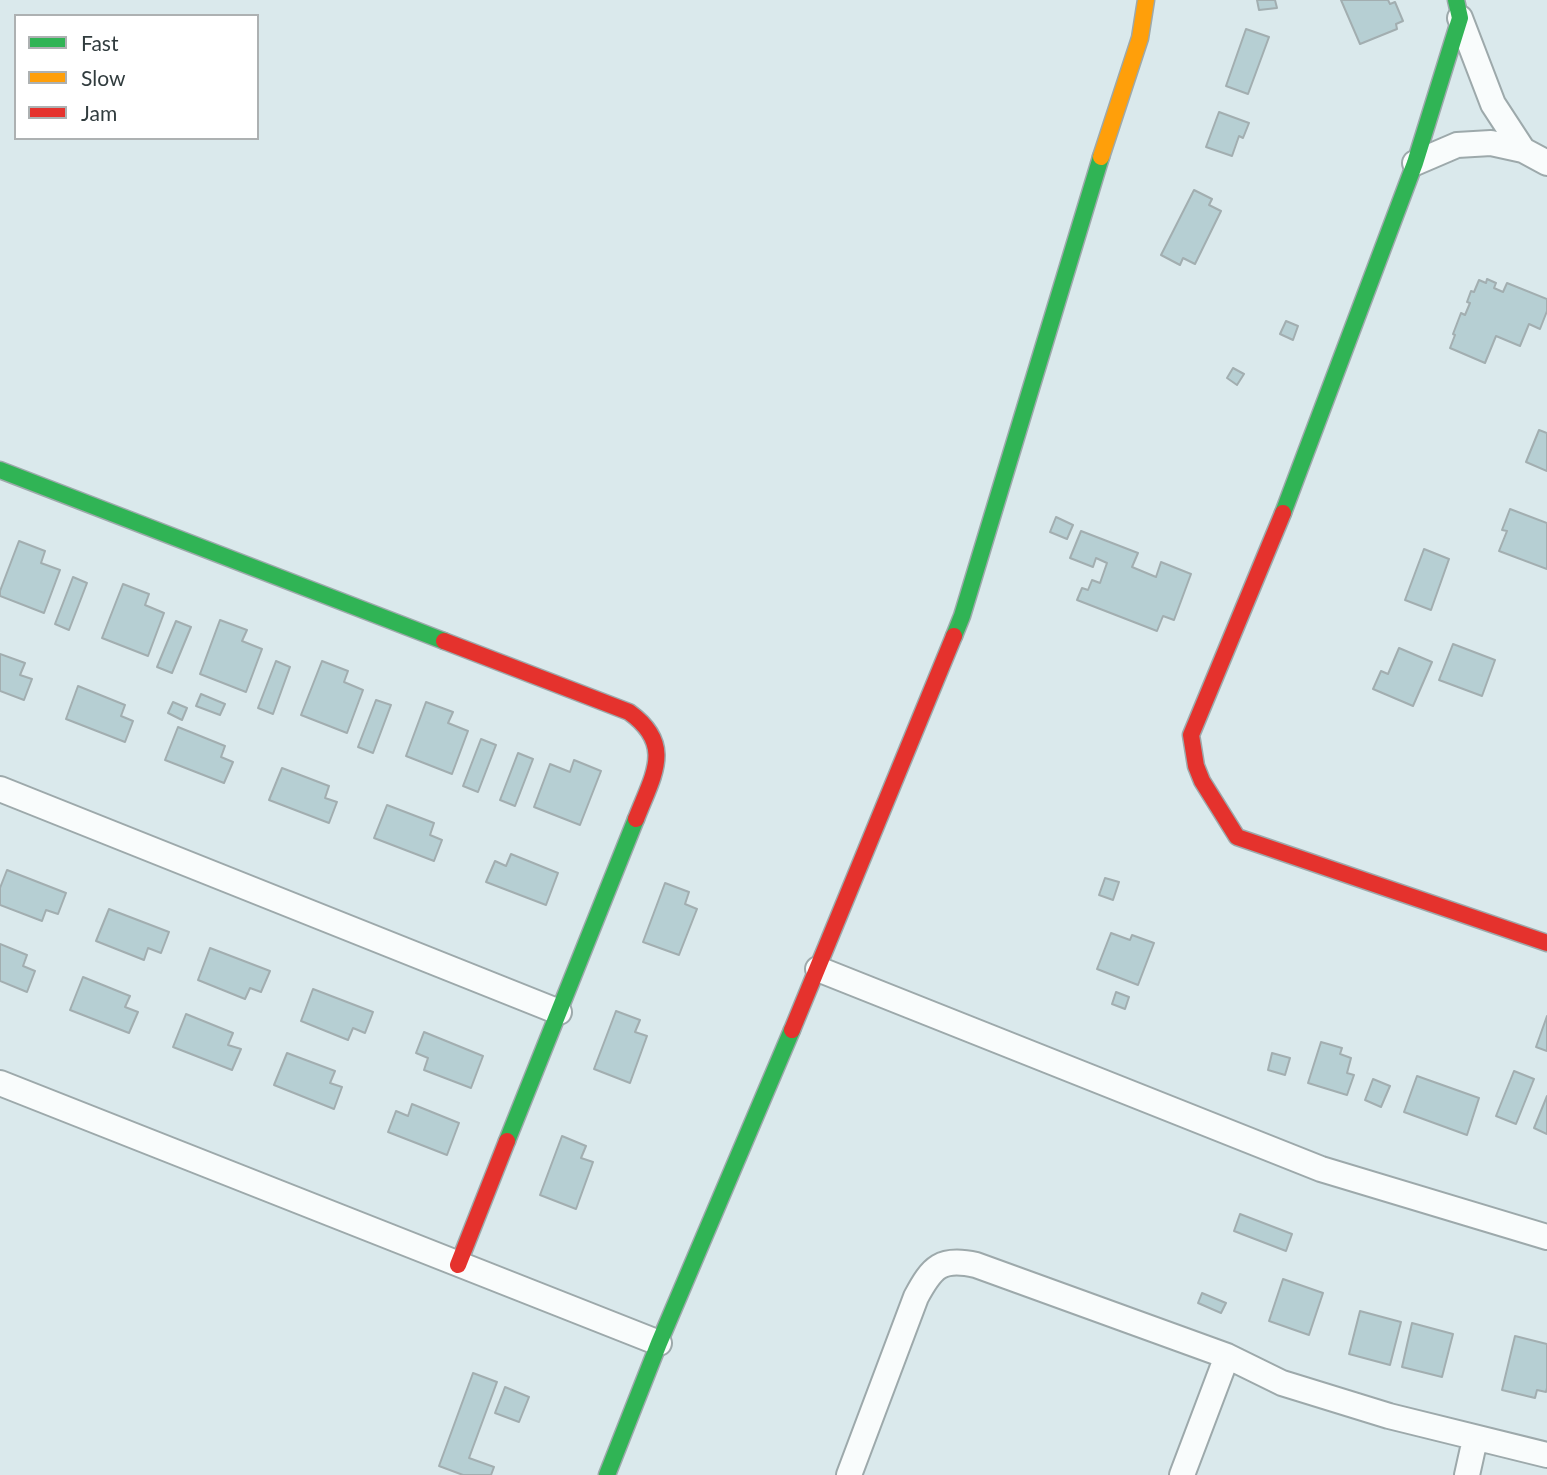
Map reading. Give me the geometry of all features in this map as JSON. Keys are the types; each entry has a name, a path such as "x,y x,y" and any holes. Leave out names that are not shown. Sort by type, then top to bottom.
{"street":[{"path":"607,1475 818,969 961,616 1109,129 1140,38 1146,0"},
{"path":"1458,9 1493,104 1523,150"},
{"path":"1458,9 1415,163 1285,508 1191,735 1192,751 1202,781 1237,837 1547,943"},
{"path":"1415,163 1457,145 1491,143 1523,150 1547,163"},
{"path":"0,470 629,712 648,725 659,749 654,773 458,1265"},
{"path":"0,789 559,1012"},
{"path":"818,969 1321,1169 1547,1237"},
{"path":"0,1083 660,1343"},
{"path":"849,1475 916,1297 926,1278 941,1264 957,1261 976,1265 1227,1356 1282,1384 1337,1402 1475,1439 1547,1455"},
{"path":"1182,1475 1227,1356"},
{"path":"1467,1475 1475,1439"}],"building":[{"path":"1257,0 1275,0 1277,8 1259,10"},
{"path":"1341,0 1388,0 1390,4 1395,2 1403,21 1396,24 1397,29 1360,44"},
{"path":"1246,29 1269,37 1248,94 1226,86"},
{"path":"1219,112 1249,123 1243,138 1239,136 1232,156 1206,147"},
{"path":"1194,190 1212,199 1209,205 1221,211 1195,264 1183,258 1180,265 1161,255"},
{"path":"1487,279 1496,283 1494,288 1503,292 1507,283 1547,299 1547,311 1540,329 1529,324 1520,346 1496,336 1485,363 1450,348 1461,313 1465,315 1470,303 1467,302 1471,291 1474,292 1479,280 1486,283"},
{"path":"1286,321 1298,326 1293,340 1280,334"},
{"path":"1233,368 1244,374 1237,385 1227,378"},
{"path":"1539,430 1547,433 1547,471 1526,462"},
{"path":"1510,509 1547,523 1547,569 1499,551 1507,531 1502,530"},
{"path":"1056,517 1073,525 1067,539 1050,532"},
{"path":"1081,531 1138,553 1132,567 1156,577 1161,562 1191,574 1174,620 1163,616 1157,631 1077,600 1082,588 1088,590 1092,580 1100,583 1107,563 1096,558 1093,567 1070,558"},
{"path":"19,541 45,551 41,563 60,570 44,613 0,596"},
{"path":"1424,549 1449,559 1431,610 1405,600"},
{"path":"73,577 87,583 69,630 55,624"},
{"path":"123,584 149,594 145,605 164,613 148,656 102,638"},
{"path":"220,620 247,630 242,641 262,649 246,692 200,674"},
{"path":"176,621 191,627 172,673 157,667"},
{"path":"1453,644 1495,660 1482,696 1439,680"},
{"path":"1399,648 1432,662 1413,706 1373,689 1381,671 1388,674"},
{"path":"0,654 25,663 20,675 32,679 24,700 0,691"},
{"path":"276,661 290,667 273,714 258,708"},
{"path":"322,661 348,671 344,682 363,690 347,733 301,715"},
{"path":"78,686 125,705 121,716 133,721 125,742 66,719"},
{"path":"201,694 225,704 220,715 196,706"},
{"path":"376,700 391,705 373,753 358,747"},
{"path":"173,702 187,708 182,720 168,713"},
{"path":"426,702 453,712 448,723 468,731 452,774 406,756"},
{"path":"178,727 225,746 221,757 233,762 224,783 165,760"},
{"path":"481,739 496,745 478,792 463,786"},
{"path":"518,753 533,759 515,806 500,800"},
{"path":"574,760 601,771 580,825 534,807 550,764 570,772"},
{"path":"282,768 329,786 325,798 337,802 329,823 269,800"},
{"path":"387,805 434,823 430,835 442,840 434,861 374,838"},
{"path":"511,854 558,873 546,905 486,882 495,861 506,866"},
{"path":"7,870 66,893 58,914 46,910 42,921 0,905 0,888"},
{"path":"1105,878 1119,882 1113,900 1099,895"},
{"path":"665,883 689,892 685,904 697,909 679,955 643,942"},
{"path":"109,909 169,932 161,953 148,948 144,960 96,941"},
{"path":"1111,933 1130,940 1132,935 1154,943 1138,985 1097,969"},
{"path":"0,944 27,955 23,966 35,971 27,992 0,981"},
{"path":"210,948 270,971 261,992 250,988 245,999 198,980"},
{"path":"83,977 130,996 125,1007 138,1012 129,1033 70,1010"},
{"path":"313,989 373,1012 365,1033 353,1028 348,1040 301,1021"},
{"path":"1116,992 1129,997 1125,1009 1112,1004"},
{"path":"616,1011 640,1020 635,1032 647,1036 630,1083 594,1069"},
{"path":"186,1014 233,1033 228,1045 241,1049 232,1070 173,1047"},
{"path":"1547,1016 1547,1051 1536,1047"},
{"path":"424,1032 483,1056 471,1088 424,1070 428,1058 416,1053"},
{"path":"1321,1042 1342,1048 1340,1054 1351,1058 1347,1073 1354,1075 1347,1095 1308,1083"},
{"path":"287,1053 335,1071 330,1083 342,1087 334,1109 274,1085"},
{"path":"1272,1053 1290,1058 1285,1075 1268,1070"},
{"path":"1514,1071 1534,1079 1516,1124 1496,1116"},
{"path":"1417,1076 1479,1098 1467,1135 1404,1112"},
{"path":"1373,1079 1390,1086 1381,1107 1365,1100"},
{"path":"1547,1096 1547,1134 1534,1128"},
{"path":"412,1104 459,1123 447,1155 388,1132 396,1111 408,1116"},
{"path":"562,1136 586,1146 581,1158 593,1162 576,1209 540,1195"},
{"path":"1240,1214 1292,1234 1286,1251 1234,1231"},
{"path":"1283,1279 1323,1293 1309,1335 1269,1321"},
{"path":"1202,1293 1226,1303 1221,1313 1198,1303"},
{"path":"1360,1311 1401,1322 1390,1365 1349,1354"},
{"path":"1412,1323 1453,1334 1442,1377 1402,1367"},
{"path":"1515,1336 1547,1344 1547,1388 1546,1392 1537,1390 1535,1398 1502,1390"},
{"path":"473,1373 497,1382 469,1458 494,1467 491,1475 463,1475 439,1466"},
{"path":"505,1387 529,1397 519,1422 495,1413"}],"traffic: fast":[{"path":"1283,513 1415,163 1460,18 1456,0"},
{"path":"954,636 1101,157"},
{"path":"0,470 444,641"},
{"path":"507,1141 636,819"},
{"path":"607,1475 659,1343 792,1030"}],"traffic: slow":[{"path":"1101,157 1140,38 1146,0"}],"traffic: jam":[{"path":"1283,513 1191,735 1196,766 1202,781 1237,837 1547,943"},
{"path":"792,1030 954,636"},
{"path":"444,641 629,712 643,724 652,736 656,761 649,788 636,819"},
{"path":"458,1265 507,1141"}]}
